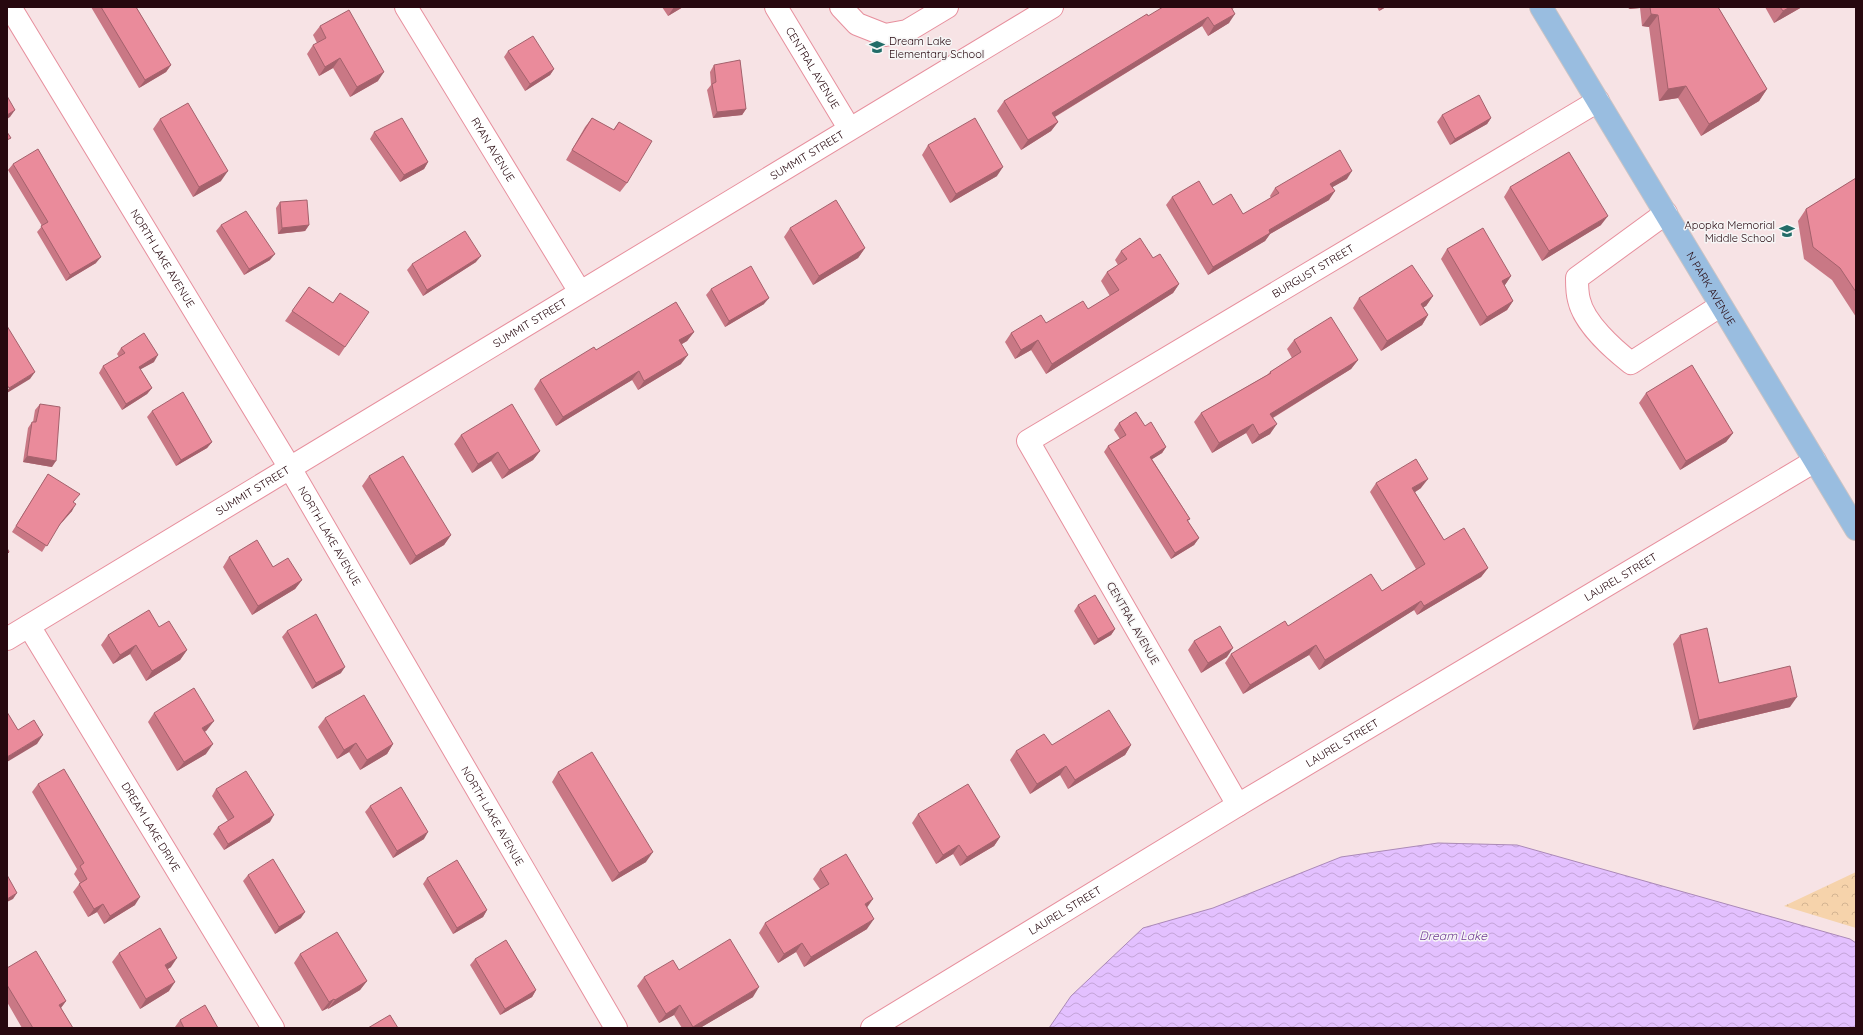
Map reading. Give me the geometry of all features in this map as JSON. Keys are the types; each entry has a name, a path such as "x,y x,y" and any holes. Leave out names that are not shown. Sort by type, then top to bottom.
{"main road":[{"name":"N PARK AVENUE","path":"1541,7 1666,213 1720,306 1856,529"}],"street":[{"name":"NORTH LAKE AVENUE","path":"10,7 290,468 616,1028"},
{"name":"RYAN AVENUE","path":"406,7 580,292"},
{"name":"CENTRAL AVENUE","path":"776,7 850,128"},
{"path":"841,7 857,24 885,35 907,31 947,7"},
{"name":"SUMMIT STREET","path":"7,639 1052,7"},
{"name":"BURGUST STREET","path":"1028,441 1598,101"},
{"path":"1666,213 1577,278 1579,302 1593,327 1610,346 1631,363 1720,306"},
{"name":"CENTRAL AVENUE","path":"1028,441 1238,805"},
{"name":"LAUREL STREET","path":"872,1028 1238,805 1815,461"},
{"name":"DREAM LAKE DRIVE","path":"29,626 273,1028"}],"green space":[{"path":"1856,872 1856,928 1784,906"}],"water":[{"name":"Dream Lake","path":"1438,843 1517,845 1850,939 1856,943 1856,1028 1049,1028 1071,996 1143,928 1213,908 1341,857"}],"building":[{"path":"101,7 136,7 171,65 145,80"},
{"path":"1163,7 1231,7 1235,14 1214,26 1208,17 1052,113 1058,122 1028,140 1004,101 1147,14 1148,16"},
{"path":"1650,7 1718,7 1767,89 1709,124 1686,86 1668,89 1658,15 1651,14"},
{"path":"1780,7 1790,7 1783,11"},
{"path":"349,10 384,72 357,87 340,58 325,67 313,45 326,38 320,26"},
{"path":"533,36 554,69 530,84 508,51"},
{"path":"740,60 746,109 717,112 712,84 716,82 714,65"},
{"path":"1479,95 1491,118 1455,139 1442,115"},
{"path":"7,96 15,110 7,115"},
{"path":"188,103 228,171 199,187 160,119"},
{"path":"402,118 428,162 404,175 374,132"},
{"path":"592,118 614,130 619,122 652,141 627,183 572,150"},
{"path":"975,118 1003,167 956,194 928,145"},
{"path":"7,132 11,138 7,140"},
{"path":"38,149 101,257 70,275 41,226 48,222 13,164"},
{"path":"1340,150 1352,171 1330,184 1335,191 1269,230 1270,233 1213,267 1172,197 1199,181 1213,205 1231,194 1243,214 1279,193 1275,188"},
{"path":"1569,152 1608,216 1549,251 1510,187"},
{"path":"1856,178 1856,292 1840,268 1813,247 1806,209"},
{"path":"307,200 309,225 282,228 280,202"},
{"path":"836,200 865,248 819,276 790,228"},
{"path":"246,211 275,254 249,269 221,225"},
{"path":"1483,228 1511,276 1502,281 1513,301 1487,317 1447,249"},
{"path":"465,231 481,256 427,290 412,264"},
{"path":"1140,238 1153,258 1160,254 1179,284 1052,364 1038,340 1021,350 1011,333 1041,315 1046,323 1083,301 1088,309 1119,290 1107,272 1127,259 1121,251"},
{"path":"1412,265 1433,296 1421,304 1428,315 1387,341 1359,298"},
{"path":"751,266 769,298 729,321 711,289"},
{"path":"309,287 333,303 340,293 369,312 345,347 292,311"},
{"path":"676,302 694,332 679,340 688,355 644,381 639,371 563,417 540,380 594,347 596,350"},
{"path":"1331,317 1358,360 1270,414 1277,424 1259,435 1253,424 1219,443 1201,413 1271,373 1270,372 1301,352 1294,340"},
{"path":"7,326 35,372 9,388 7,385"},
{"path":"144,333 158,355 139,367 152,388 126,404 103,366 125,353 121,348"},
{"path":"1692,365 1733,433 1686,461 1646,393"},
{"path":"183,392 212,442 181,460 152,411"},
{"path":"40,404 60,407 56,461 27,456 32,422 36,422"},
{"path":"512,404 540,451 509,470 498,452 478,464 461,435"},
{"path":"1136,412 1145,426 1151,422 1166,447 1150,457 1190,519 1187,520 1199,538 1175,553 1108,446 1126,435 1119,423"},
{"path":"403,456 451,535 416,556 369,476"},
{"path":"1416,459 1428,479 1412,488 1444,540 1464,528 1488,568 1424,606 1421,601 1325,660 1316,645 1250,685 1231,654 1285,621 1288,626 1371,574 1382,591 1425,564 1376,483"},
{"path":"48,474 80,494 73,502 76,504 60,524 47,546 16,526"},
{"path":"257,540 273,567 288,558 302,580 258,606 229,557"},
{"path":"1095,595 1115,629 1098,639 1078,605"},
{"path":"149,610 159,627 169,621 187,650 152,671 136,645 120,655 108,635"},
{"path":"316,614 345,667 316,683 287,631"},
{"path":"1220,626 1233,648 1208,663 1194,641"},
{"path":"1707,628 1719,683 1790,666 1797,697 1699,720 1680,635"},
{"path":"194,688 214,721 202,728 213,744 184,762 154,713"},
{"path":"364,695 393,744 367,760 356,743 344,750 325,718"},
{"path":"1109,710 1131,745 1075,780 1066,766 1037,784 1016,751 1044,734 1052,745"},
{"path":"7,712 18,730 34,720 43,735 7,757"},
{"path":"592,752 653,852 619,873 558,772"},
{"path":"64,769 140,897 110,916 103,904 94,909 79,884 87,879 80,866 84,863 38,784"},
{"path":"246,771 274,815 228,844 218,827 234,817 216,789"},
{"path":"968,784 1000,837 967,857 959,845 943,855 918,814"},
{"path":"401,787 428,832 397,851 370,806"},
{"path":"846,854 873,899 865,904 874,919 811,957 802,943 784,954 765,923 829,884 820,869"},
{"path":"273,859 305,912 279,927 248,875"},
{"path":"457,860 487,910 457,928 427,878"},
{"path":"7,875 17,893 7,899"},
{"path":"160,928 177,958 165,965 175,982 146,999 119,953"},
{"path":"337,932 367,981 329,1002 300,954"},
{"path":"730,939 759,987 693,1027 680,1005 666,1014 644,977 673,960 679,970"},
{"path":"506,940 536,990 505,1009 475,959"},
{"path":"36,951 66,1001 59,1005 73,1028 33,1028 7,985 7,968"},
{"path":"205,1005 218,1028 184,1028 180,1020"},
{"path":"390,1015 398,1028 368,1028"}],"place":[{"name":"Dream Lake Elementary School","path":"877,47"},
{"name":"Apopka Memorial Middle School","path":"1787,231"}]}
